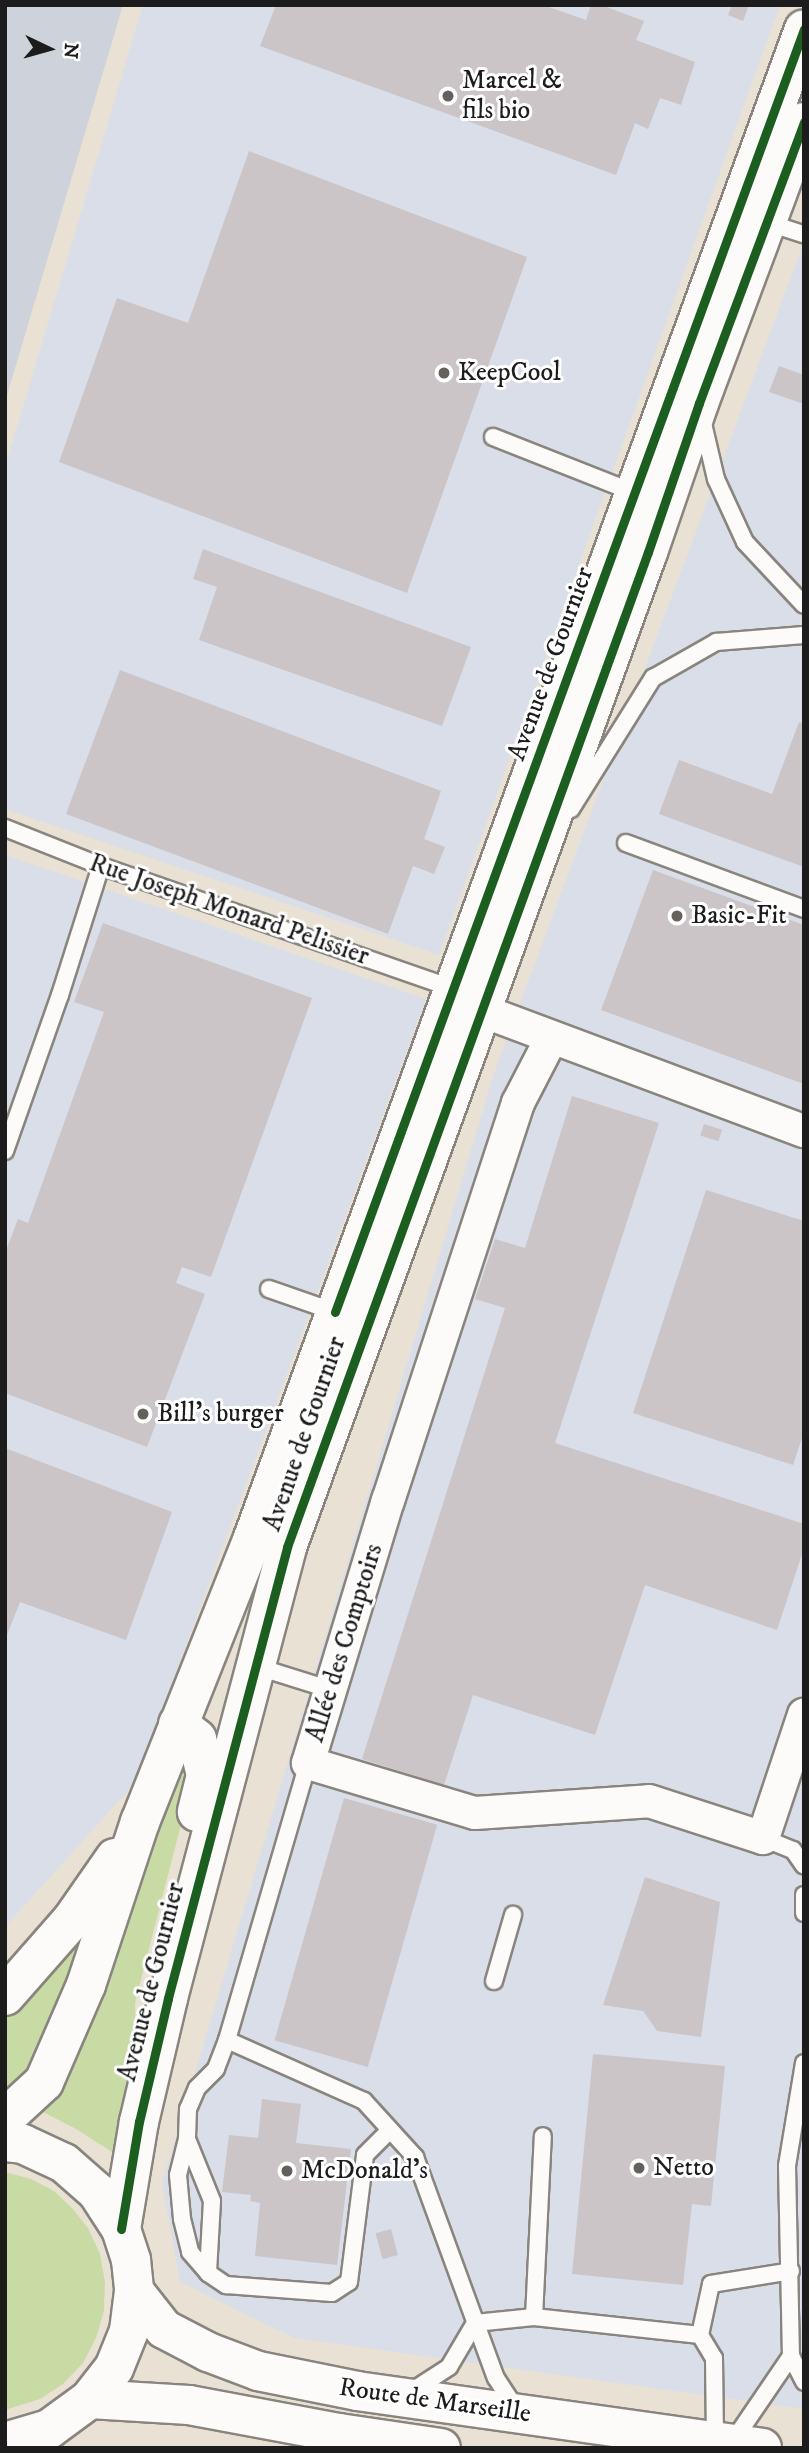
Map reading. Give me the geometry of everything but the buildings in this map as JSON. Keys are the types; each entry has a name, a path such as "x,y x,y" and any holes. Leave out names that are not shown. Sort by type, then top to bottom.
{"main road":[{"name":"Avenue de Gournier","path":"5,2118 44,2082 86,1985 140,1822 178,1724 253,1538 351,1318 467,1000 635,493 804,29"},
{"name":"Avenue de Gournier","path":"467,1000 530,873 699,403 804,122"},
{"name":"Avenue de Gournier","path":"121,2229 139,2123 167,1998 351,1318"},
{"path":"167,1998 159,1969 206,1775 197,1739 178,1724"},
{"path":"5,1996 71,1921 140,1822"},
{"path":"5,2142 23,2144 64,2163 97,2192 121,2229 131,2260 134,2291 129,2331 114,2368 90,2399 44,2438 5,2442"},
{"name":"Route de Marseille","path":"134,2291 164,2329 208,2352 258,2371 402,2398 736,2444"},
{"name":"Route de Marseille","path":"90,2399 189,2405 339,2433 441,2448"}],"street":[{"name":"Rue Joseph Monard Pelissier","path":"467,1000 551,1040 804,1130"},
{"name":"Allée des Comptoirs","path":"551,1040 519,1103 329,1689 309,1763 475,1813 649,1801 763,1838"},
{"path":"763,1838 804,1715"}],"lane":[{"path":"766,222 804,234"},
{"path":"699,403 716,479 746,542 804,606"},
{"path":"493,437 635,493"},
{"path":"530,873 653,678 716,642 804,635"},
{"name":"Rue Joseph Monard Pelissier","path":"5,828 101,866 467,1000"},
{"path":"626,843 804,909"},
{"path":"5,1151 61,995 101,866"},
{"path":"269,1289 351,1318"},
{"path":"255,1666 329,1689"},
{"path":"309,1763 227,2040 216,2069 197,2088 188,2109 187,2139 178,2175 182,2219 190,2252 208,2273 226,2285 276,2291 332,2293 349,2282 365,2155 390,2130"},
{"path":"763,1838 793,1850 804,1866"},
{"path":"804,1895 804,1913"},
{"path":"494,1981 513,1915"},
{"path":"227,2040 364,2101 415,2157 496,2378 520,2414"},
{"path":"804,2063 788,2166 790,2356 804,2382"},
{"path":"534,2317 543,2136"},
{"path":"187,2139 212,2201 208,2273"},
{"path":"736,2444 714,2358 699,2335 710,2284 791,2271"},
{"path":"475,2323 534,2317 699,2335"},
{"path":"402,2398 449,2367 475,2323"},
{"path":"736,2444 790,2356"}],"shaded area":[{"path":"5,5 123,5 5,402"},
{"path":"143,5 780,5 439,955 5,809 5,467"},
{"path":"804,242 804,2409 294,2338 180,2282 162,2183 494,1073"},
{"path":"5,855 426,999 135,1783 5,1927"}],"green space":[{"path":"180,1773 192,1782 135,2003 136,2065 115,2154 41,2111 63,2085 75,2064"},
{"path":"98,1920 46,2056 5,2102 5,2020 44,1983"},
{"path":"5,2172 31,2179 54,2191 72,2208 88,2228 100,2254 105,2282 104,2311 96,2338 83,2363 63,2384 40,2399 5,2410"}],"cycle path":[{"path":"335,1312 804,29"},
{"path":"121,2229 139,2122 168,1998 287,1547 648,552 699,403 804,122"}],"place":[{"name":"Marcel & fils bio","path":"448,96"},
{"name":"KeepCool","path":"444,373"},
{"name":"Basic-Fit","path":"677,916"},
{"name":"Bill's burger","path":"143,1414"},
{"name":"Netto","path":"639,2168"},
{"name":"McDonald's","path":"287,2171"}]}
